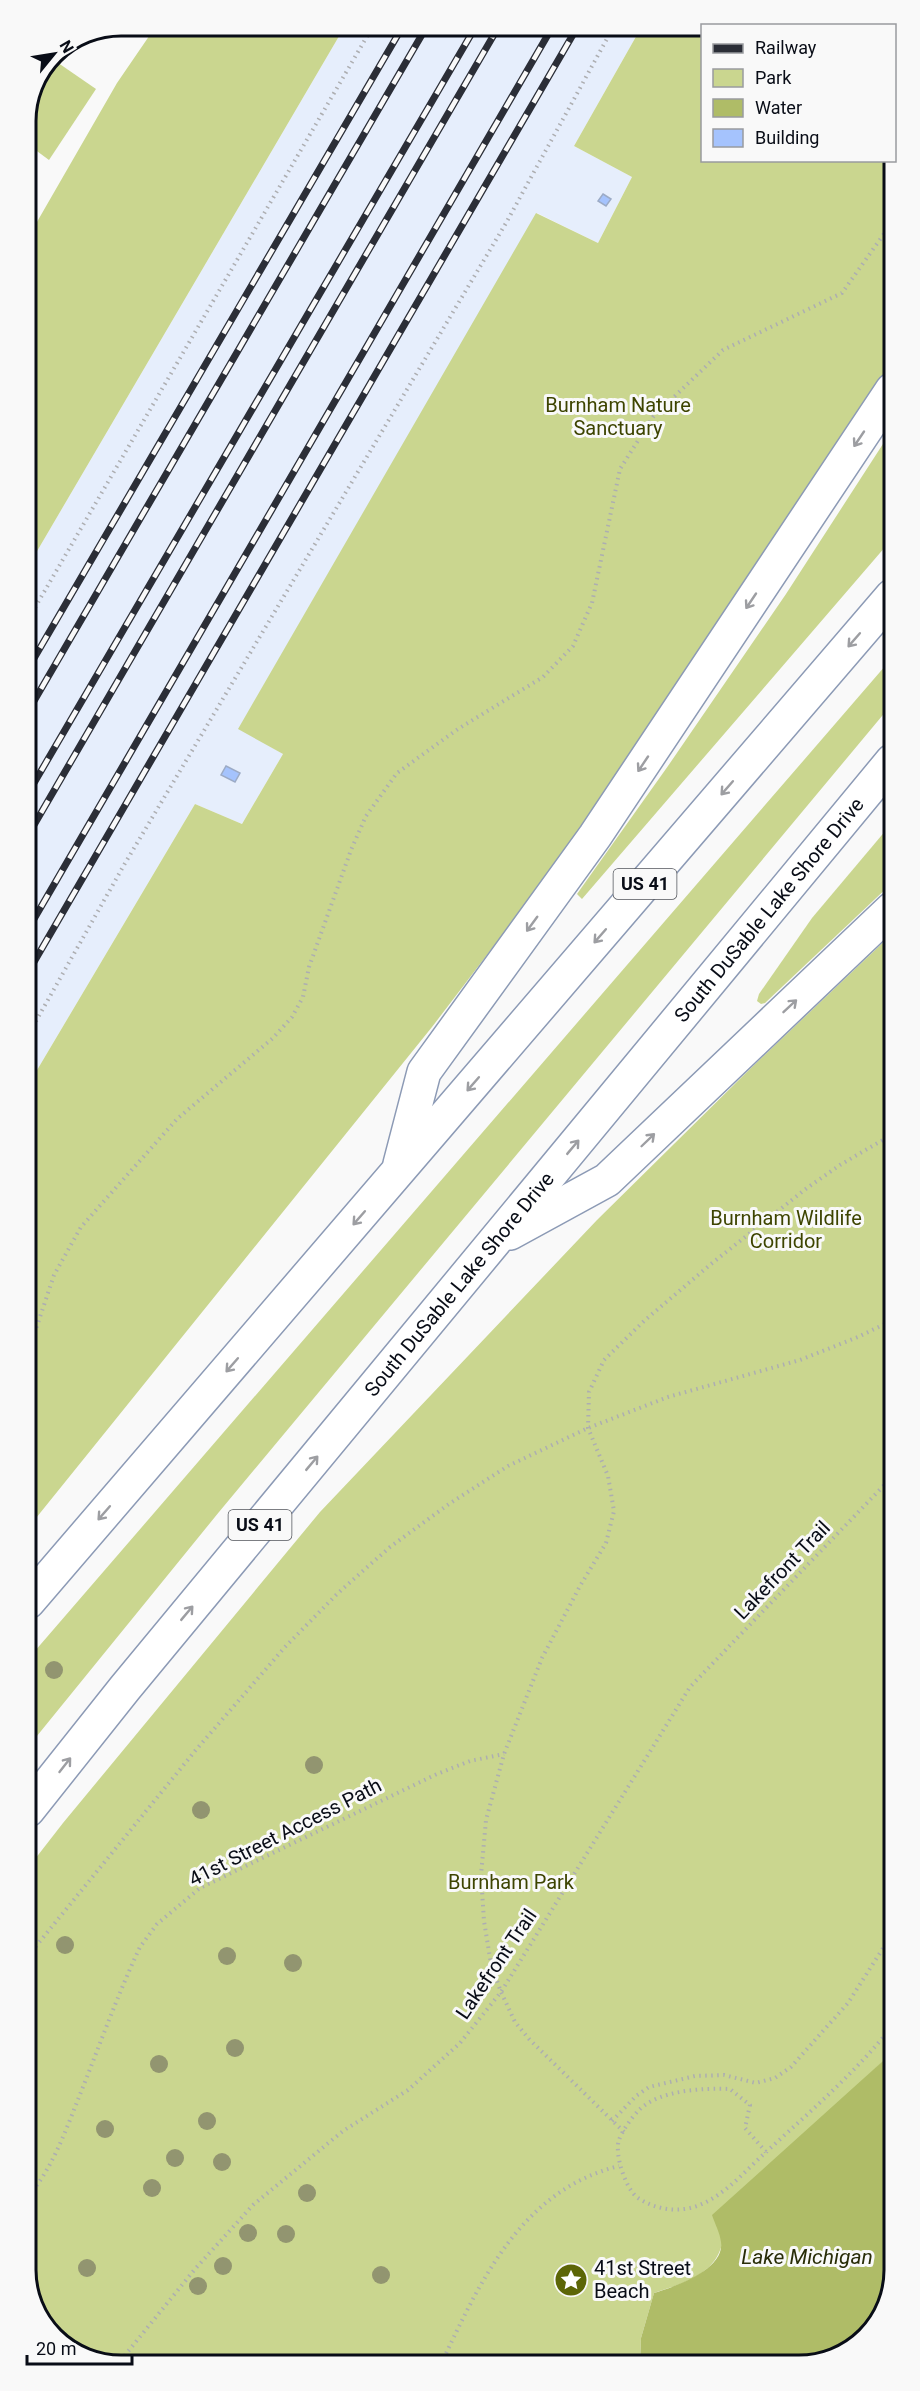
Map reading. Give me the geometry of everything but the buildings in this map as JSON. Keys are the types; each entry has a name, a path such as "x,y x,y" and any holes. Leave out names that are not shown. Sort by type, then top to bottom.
{"highway":[{"path":"397,1173 424,1072 595,836 884,402"},
{"name":"US 41","path":"36,1593 884,605"},
{"name":"South DuSable Lake Shore Drive","path":"36,1800 125,1688 884,771"},
{"path":"495,1241 607,1180 884,917"}],"path":[{"path":"36,605 367,36"},
{"path":"36,1021 124,865 506,223 609,36"},
{"path":"36,1329 54,1275 81,1227 177,1119 273,1038 292,1017 303,997 309,967 351,850 366,816 397,773 458,729 543,677 573,646 592,603 620,469 653,417 723,350 842,293 884,234"},
{"path":"624,2132 529,2040 515,2022 501,1992 490,1953 484,1921 481,1875 486,1820 504,1754 542,1658 580,1586 606,1543 614,1511 608,1476 588,1428 589,1392 604,1360 644,1321 711,1264 807,1188 884,1139"},
{"path":"36,1946 202,1742 285,1647 338,1593 390,1547 448,1504 508,1466 588,1428 668,1397 800,1360 858,1338 884,1325"},
{"name":"Lakefront Trail","path":"125,2355 195,2269 253,2205 343,2131 408,2090 459,2043 501,1992 690,1687 884,1485"},
{"name":"41st Street Access Path","path":"36,2186 68,2124 127,1974 140,1947 157,1924 200,1888 266,1855 437,1774 470,1761 504,1754"},
{"path":"612,2121 636,2096 649,2087 695,2076 724,2075 756,2083 775,2078 791,2067 848,2002 884,1947"},
{"path":"766,2152 745,2128 750,2105 730,2089 675,2094 658,2098 639,2109 618,2141 619,2166 636,2197 664,2210 690,2208 714,2198 766,2152 871,2053 884,2037"},
{"path":"445,2355 478,2287 498,2254 520,2228 542,2205 606,2169 619,2166"}],"shaded area":[{"path":"339,36 636,36 574,146 632,177 598,243 537,213 239,728 283,754 242,824 195,804 36,1072 36,553"}],"green space":[{"path":"149,36 339,36 36,553 36,224 117,83"},
{"name":"Burnham Nature Sanctuary","path":"636,36 701,36 701,162 884,162 884,375 760,567 606,793 509,926 432,1027 36,1518 36,1072 195,804 242,824 283,754 238,729 536,213 598,243 632,177 574,146"},
{"path":"59,64 96,89 49,160 36,150 36,115 45,83"},
{"path":"884,442 884,548 582,899 577,894 786,594"},
{"path":"884,667 884,714 219,1512 36,1737 36,1650"},
{"path":"884,832 884,891 765,1003 761,1004 757,1001 759,994 812,918"},
{"name":"Burnham Park","path":"884,942 884,2060 804,2135 722,2244 718,2255 705,2271 686,2282 654,2293 641,2338 640,2355 115,2355 88,2349 78,2344 61,2330 45,2308 36,2270 36,1858 320,1512 597,1220 753,1066"}],"water":[{"name":"Lake Michigan","path":"884,2060 884,2270 882,2287 875,2308 855,2334 837,2346 810,2354 640,2355 641,2338 654,2293 696,2276 715,2261 720,2252 721,2242 712,2215"}],"railway":[{"path":"36,655 397,36"},
{"path":"36,698 421,36"},
{"path":"36,780 470,36"},
{"path":"36,822 493,36"},
{"path":"36,916 547,36"},
{"path":"36,959 572,36"}],"place":[{"name":"41st Street Beach","path":"571,2280"}],"park label":[{"name":"Burnham Wildlife Corridor","path":"786,1230"}]}
